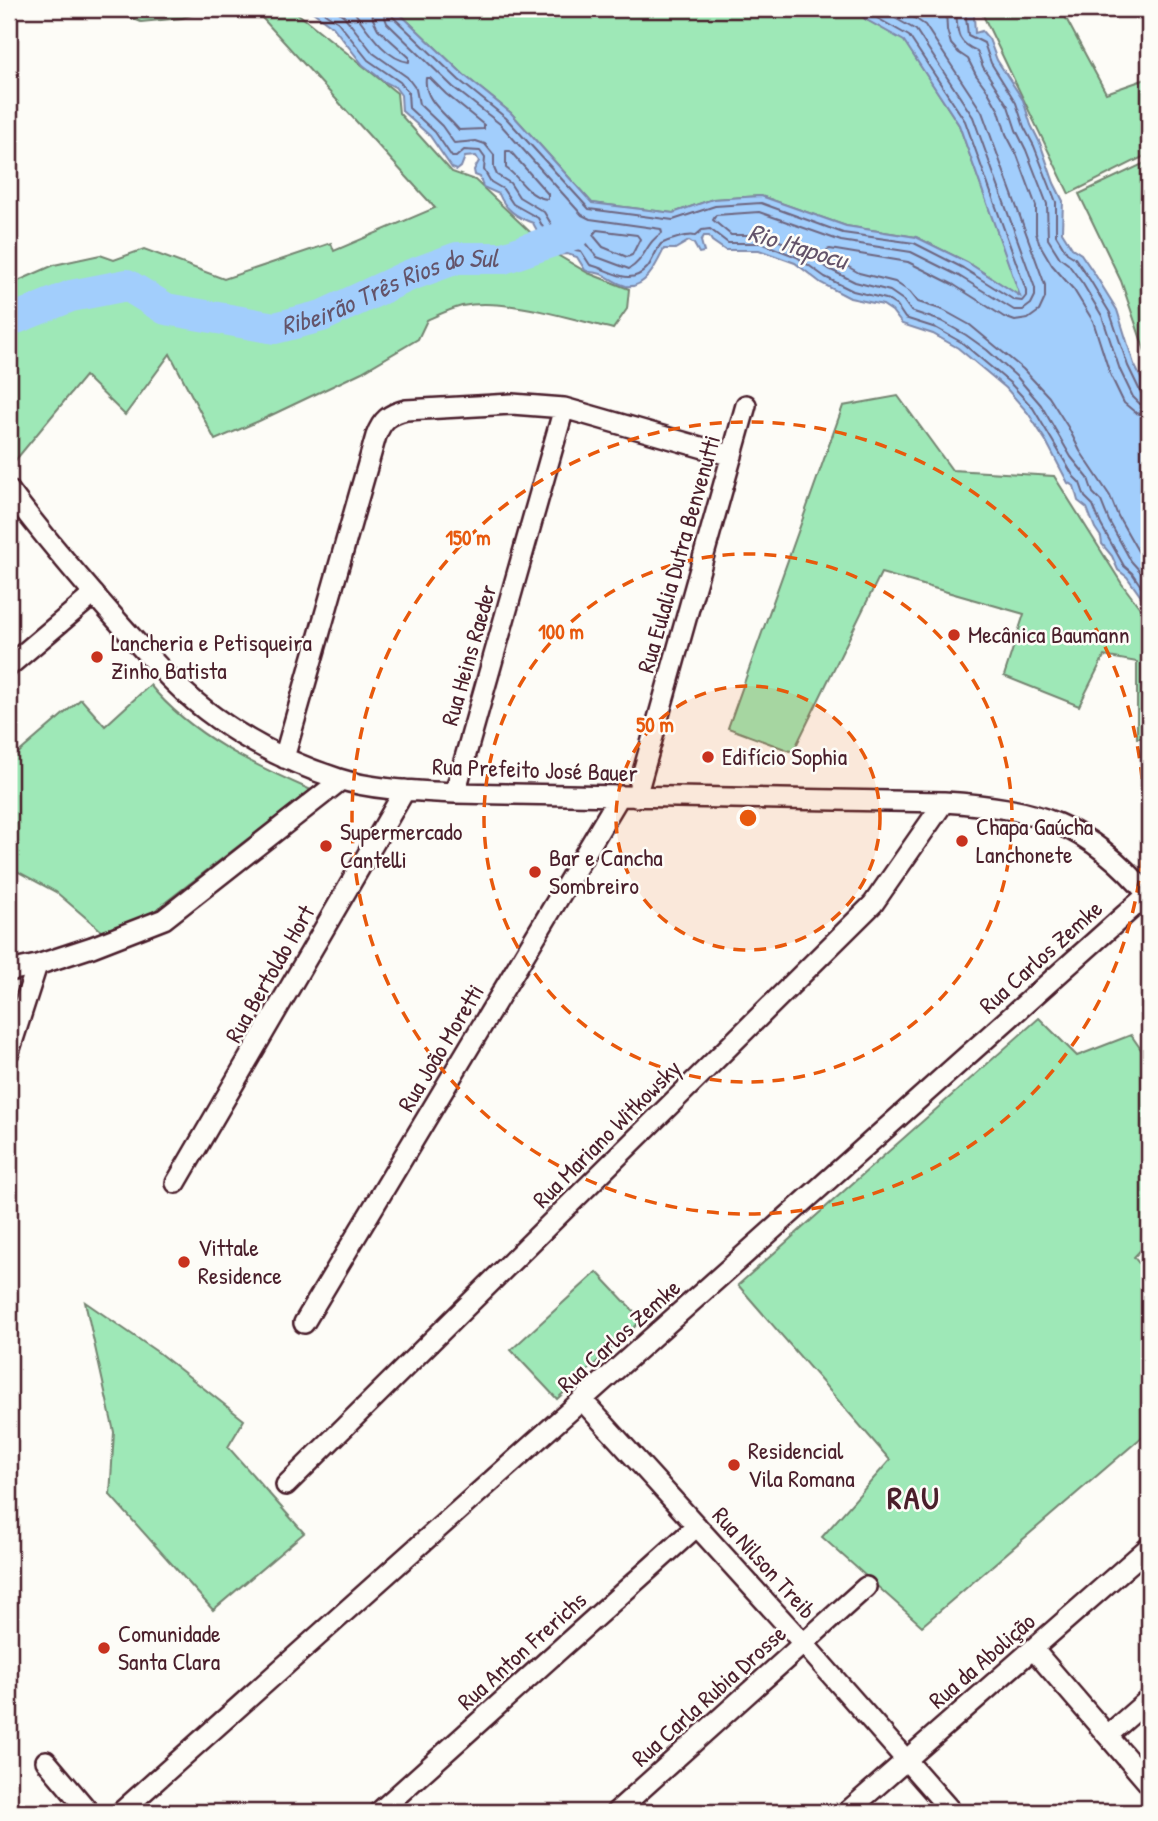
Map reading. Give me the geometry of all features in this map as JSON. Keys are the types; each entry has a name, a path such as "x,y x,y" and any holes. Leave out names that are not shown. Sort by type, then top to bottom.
{"street":[{"path":"284,758 376,436 387,417 406,410 512,404 564,408 732,456"},
{"name":"Rua Eulalia Dutra Benvenutti","path":"627,797 746,405"},
{"name":"Rua Heins Raeder","path":"455,793 564,408"},
{"name":"Rua Prefeito José Bauer","path":"9,490 94,594 151,658 214,717 246,739 284,758 341,780 405,790 455,793 989,805 1050,820 1080,834 1109,853 1149,895"},
{"path":"9,666 94,594"},
{"path":"9,971 92,947 164,919 341,780"},
{"name":"Rua Bertoldo Hort","path":"176,1183 405,790"},
{"name":"Rua João Moretti","path":"304,1323 627,797"},
{"name":"Rua Mariano Witkowsky","path":"286,1485 873,904 944,802"},
{"name":"Rua Carlos Zemke","path":"121,1812 1149,895"},
{"path":"9,1052 37,965"},
{"name":"Rua Nilson Treib","path":"583,1401 804,1644 952,1812"},
{"name":"Rua Anton Frerichs","path":"379,1812 697,1526"},
{"name":"Rua da Abolição","path":"847,1812 1149,1546"},
{"name":"Rua Carla Rubia Drosse","path":"615,1812 866,1587"},
{"path":"1033,1649 1149,1784"},
{"path":"1108,1735 1149,1699"},
{"path":"46,1761 89,1812"}],"green space":[{"path":"109,9 210,9 182,18 141,22"},
{"path":"254,9 292,9 397,93 399,113 452,172 475,180 549,250 588,273 629,289 627,309 613,329 497,304 458,307 427,320 418,339 362,372 215,440 170,354 125,415 85,376 14,462 9,453 9,285 54,265 100,255 114,260 144,249 224,279 331,243 334,251 435,208"},
{"path":"395,9 857,9 865,19 904,40 959,125 1021,297 967,262 916,237 846,226 761,196 713,199 673,213 592,203 511,113 464,75"},
{"path":"980,9 1061,9 1106,93 1149,78 1149,154 1069,194"},
{"path":"1149,161 1149,363 1121,281 1079,194"},
{"path":"898,396 952,470 1054,476 1122,584 1149,620 1149,738 1137,738 1137,662 1104,656 1079,706 1004,676 1024,614 881,573 793,752 728,728 843,406"},
{"path":"150,685 204,734 245,759 311,790 153,912 104,933 56,892 9,867 9,761 81,699 105,726"},
{"path":"1039,1018 1077,1056 1131,1035 1149,1061 1149,1241 1134,1257 1149,1276 1149,1431 922,1626 822,1537 890,1460 738,1285"},
{"path":"597,1272 642,1320 557,1399 511,1350"},
{"path":"85,1302 159,1353 244,1420 228,1447 304,1533 213,1610 110,1495 114,1432"}],"water":[{"name":"Rio Itapocu","path":"309,9 395,9 464,75 511,113 592,203 673,213 713,199 761,196 846,226 916,237 967,262 1020,296 959,125 904,41 865,19 857,9 971,9 975,33 982,31 989,39 997,60 1023,100 1063,201 1062,232 1072,248 1081,254 1117,310 1134,364 1149,394 1149,608 1127,577 1118,570 1112,556 1102,544 1087,508 1078,501 1074,486 1068,483 1028,413 1006,388 958,348 933,334 902,324 892,311 883,305 850,298 821,283 795,263 759,250 725,250 709,236 704,236 701,241 704,252 699,253 689,241 675,249 664,249 650,274 633,286 623,285 601,274 585,270 577,257 556,255 542,240 533,223 512,212 499,194 483,187 480,177 475,175 474,170 479,161 476,156 465,157 457,170 452,168 430,136 402,111 401,95 395,87 363,65 333,27"}],"waterway":[{"name":"Ribeirão Três Rios do Sul","path":"9,321 71,296 127,285 166,309 275,328 322,316 408,276 457,258 503,258 573,234"}],"place":[{"name":"Mecânica Baumann","path":"954,635"},
{"name":"Lancheria e Petisqueira Zinho Batista","path":"97,657"},
{"name":"Edifício Sophia","path":"708,757"},
{"name":"Chapa Gaúcha Lanchonete","path":"962,841"},
{"name":"Supermercado Cantelli","path":"326,846"},
{"name":"Bar e Cancha Sombreiro","path":"535,872"},
{"name":"Vittale Residence","path":"184,1262"},
{"name":"Residencial Vila Romana","path":"734,1465"},
{"name":"Comunidade Santa Clara","path":"104,1648"}],"district":[{"name":"RAU","path":"914,1498"}]}
